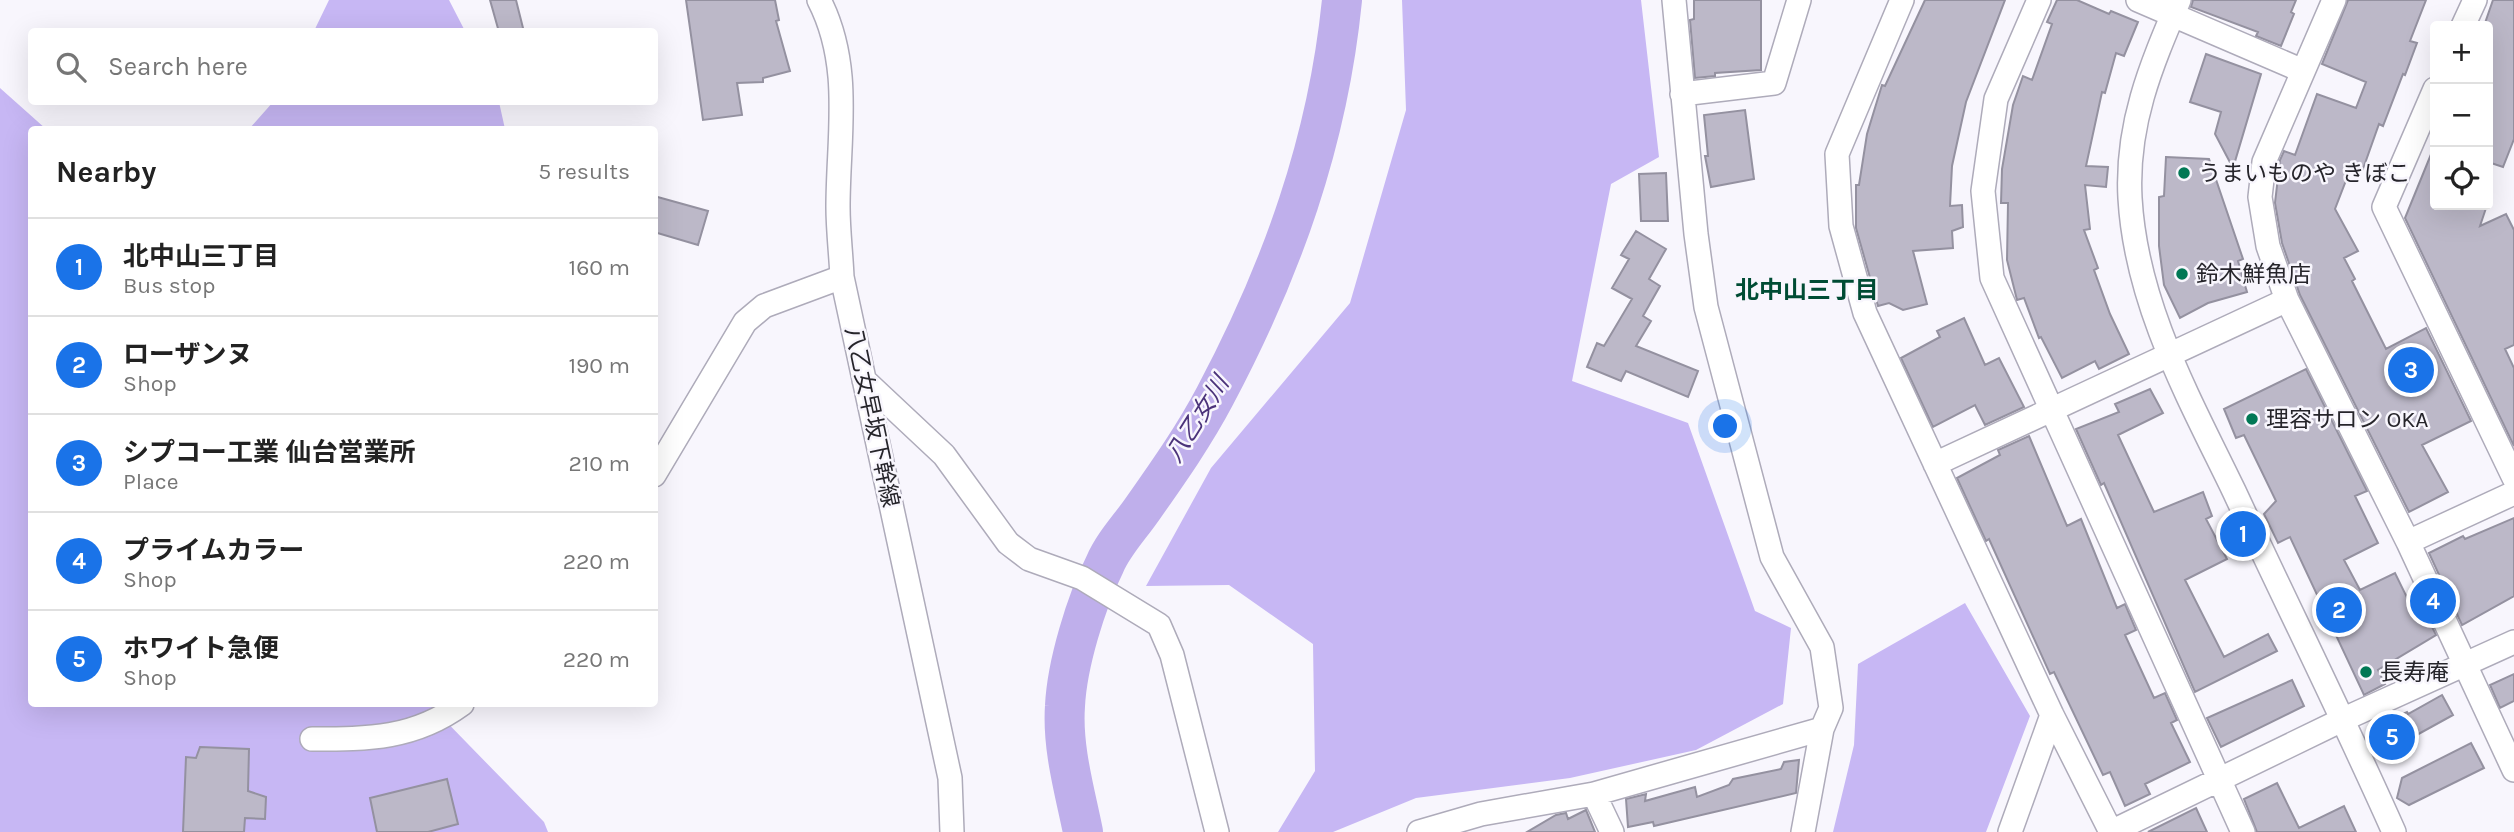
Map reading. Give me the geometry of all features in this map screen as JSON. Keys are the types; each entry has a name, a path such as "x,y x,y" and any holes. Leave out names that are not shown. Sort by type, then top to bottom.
{"street":[{"name":"八乙女早坂下幹線","path":"819,0 837,49 842,82 838,208 842,277 950,778 952,832"},
{"path":"1674,0 1706,307 1772,557 1822,647 1830,708 1822,729 1803,832"},
{"path":"1682,94 1774,83 1799,0"},
{"path":"1902,0 1837,154 1841,226 1865,313 2052,715 2111,832 2344,719 2514,642"},
{"path":"2039,0 1996,99 1983,191 1992,278 2243,832"},
{"path":"2138,0 2176,8 2303,71"},
{"path":"2334,0 2264,162 2260,197 2268,246 2287,300 2408,542 2514,770"},
{"path":"2465,21 2475,0"},
{"path":"2176,8 2144,81 2133,141 2130,197 2137,260 2169,356 2344,719 2395,832"},
{"path":"2430,101 2384,207 2514,478"},
{"path":"658,468 745,322 764,306 842,277"},
{"path":"1935,464 2287,300"},
{"path":"864,380 944,455 1008,543 1029,559 1082,578 1159,625 1171,655 1217,832"},
{"path":"2408,542 2514,493"},
{"path":"312,739 369,739 415,730 457,707"},
{"path":"2010,832 2052,715"},
{"path":"1419,832 1485,823 1822,729"},
{"path":"1594,794 1612,832"}],"shaded area":[{"path":"329,0 449,0 463,28 315,28"},
{"path":"1402,0 1641,0 1659,157 1611,184 1572,381 1688,423 1755,611 1791,628 1783,704 1696,750 1570,778 1416,798 1333,832 1278,832 1315,771 1313,644 1229,585 1146,586 1211,468 1350,303 1406,110"},
{"path":"0,88 43,126 28,126 28,707 432,707 544,822 548,832 0,832"},
{"path":"270,105 500,105 504,126 252,126"},
{"path":"1965,603 2030,716 1986,832 1833,832 1854,745 1858,664"}],"building":[{"path":"490,0 516,0 523,28 498,28"},
{"path":"686,0 775,0 779,20 776,21 790,71 763,78 763,82 737,83 742,115 703,120"},
{"path":"1694,0 1761,0 1761,70 1715,73 1715,76 1695,78 1690,20 1694,19"},
{"path":"1925,0 2005,0 1966,102 1952,166 1950,206 1962,205 1963,227 1952,231 1953,248 1913,251 1927,304 1903,310 1889,303 1878,306 1856,228 1856,185 1859,185 1867,134 1882,85 1885,86"},
{"path":"2057,0 2077,0 2109,14 2111,11 2138,22 2124,56 2116,53 2105,93 2102,92 2086,166 2108,167 2106,187 2085,185 2090,229 2084,230 2098,268 2094,270 2110,314 2129,354 2099,369 2095,361 2062,378 2041,337 2039,338 2024,298 2017,300 2007,260 2008,203 2001,203 2002,169 2013,105 2023,76 2032,80 2052,24 2047,22"},
{"path":"2193,0 2296,0 2291,12 2294,14 2281,46 2256,36 2258,32 2191,7"},
{"path":"2348,0 2426,0 2410,41 2417,43 2383,126 2379,124 2363,169 2352,165 2335,209 2358,251 2344,258 2355,279 2352,281 2386,349 2426,328 2471,421 2422,445 2448,492 2409,512 2300,295 2282,243 2275,203 2280,160 2284,151 2295,155 2317,94 2356,108 2366,82 2322,64"},
{"path":"2493,0 2514,0 2514,139 2503,167 2493,164 2493,21 2486,21"},
{"path":"2206,54 2261,74 2233,168 2215,134 2221,112 2190,102"},
{"path":"1745,110 1754,179 1711,187 1705,156 1708,156 1704,115"},
{"path":"2166,157 2209,159 2243,259 2238,261 2247,292 2208,303 2180,318 2164,285 2159,246 2159,197 2164,196"},
{"path":"2430,157 2430,210 2485,210 2480,226 2506,214 2514,230 2514,345 2505,349 2514,368 2514,446 2405,218"},
{"path":"1666,173 1668,221 1641,221 1639,174"},
{"path":"658,197 708,211 698,245 658,233"},
{"path":"1636,231 1666,249 1649,279 1660,286 1643,316 1651,321 1636,346 1698,371 1688,397 1626,371 1621,381 1587,367 1597,343 1604,346 1632,299 1612,288 1629,259 1621,255"},
{"path":"1964,318 1985,365 1999,358 2024,407 1985,425 1975,405 1933,427 1901,358 1940,337 1937,331"},
{"path":"2306,369 2367,491 2355,496 2378,543 2344,560 2360,590 2395,573 2415,614 2424,610 2436,635 2378,670 2385,684 2364,695 2290,537 2278,543 2264,514 2276,501 2244,435 2236,438 2224,409"},
{"path":"2150,389 2163,413 2118,435 2154,512 2203,492 2212,516 2206,519 2227,559 2185,580 2224,657 2268,634 2277,651 2195,692 2104,483 2101,485 2076,429 2119,412 2115,404"},
{"path":"2029,436 2067,526 2081,519 2117,608 2125,604 2136,630 2125,635 2154,698 2165,693 2177,720 2171,723 2190,762 2145,784 2150,794 2125,806 2110,772 2103,775 2054,672 2050,674 1989,539 1986,541 1957,478 2000,455 1998,450"},
{"path":"2514,518 2514,596 2462,625 2429,553 2463,536 2465,539"},
{"path":"2514,674 2514,701 2500,708 2490,685"},
{"path":"2292,680 2304,706 2221,747 2207,718"},
{"path":"2442,695 2453,715 2384,753 2373,728 2407,712 2408,714"},
{"path":"2471,743 2484,768 2409,805 2397,798 2402,778"},
{"path":"200,747 249,749 248,791 266,797 265,819 245,818 244,832 183,832 186,757 196,758"},
{"path":"1799,760 1796,793 1654,826 1653,822 1628,827 1626,799 1646,794 1645,801 1695,787 1697,797 1729,785 1733,779 1781,769 1784,762"},
{"path":"447,779 458,824 428,832 377,832 370,798"},
{"path":"2277,783 2299,828 2344,806 2356,832 2257,832 2244,799"},
{"path":"2196,808 2207,832 2148,832"},
{"path":"1586,810 1595,832 1527,832 1556,815 1566,813 1568,819"}],"waterway":[{"name":"八乙女川","path":"1083,832 1065,738 1065,706 1069,671 1085,615 1108,557 1198,426 1261,301 1281,253 1313,154 1326,104 1342,0"}],"place":[{"name":"うまいものや きぼこ","path":"2184,173"},
{"name":"鈴木鮮魚店","path":"2182,274"},
{"name":"シプコー工業 仙台営業所","path":"2411,370"},
{"name":"理容サロン OKA","path":"2252,419"},
{"name":"北中山三丁目","path":"2243,534"},
{"name":"プライムカラー","path":"2433,601"},
{"name":"ローザンヌ","path":"2339,610"},
{"name":"長寿庵","path":"2366,672"},
{"name":"ホワイト急便","path":"2392,737"}],"district":[{"name":"北中山三丁目","path":"1807,290"}]}
